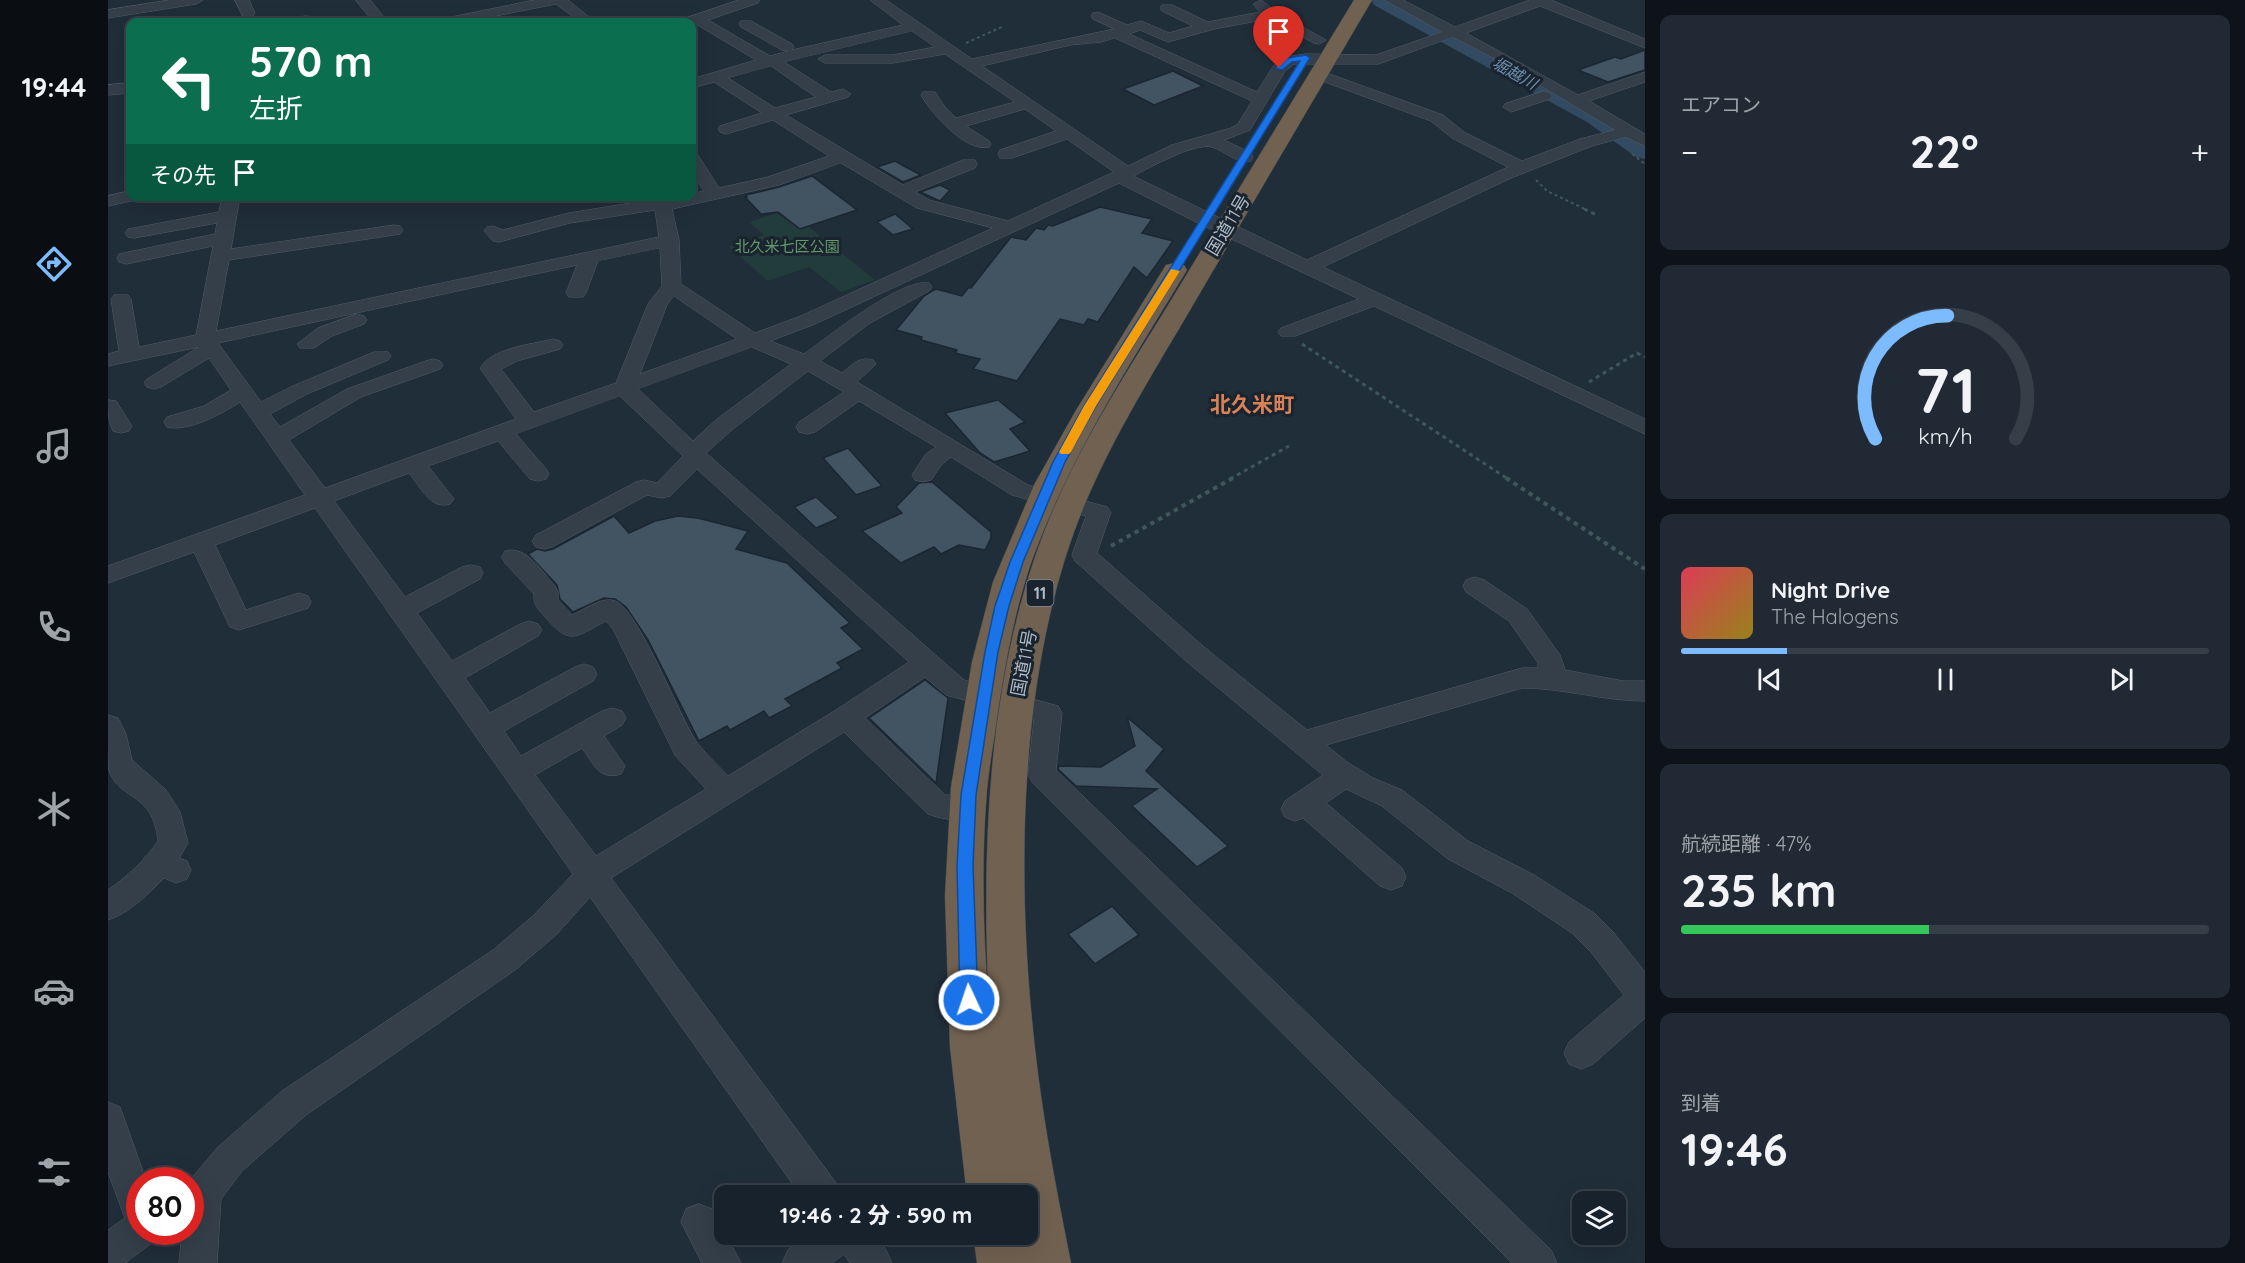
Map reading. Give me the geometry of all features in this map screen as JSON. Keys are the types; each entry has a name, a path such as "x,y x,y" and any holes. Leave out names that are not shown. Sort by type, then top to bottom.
{"highway":[{"name":"国道11号","path":"988,1185 981,1143 971,1042 965,866 968,808 983,696 1002,606 1016,562 1116,413 1216,225 1318,58 1343,0"},
{"name":"国道11号","path":"1216,225 1245,157 1363,0"},
{"name":"国道11号","path":"1047,1263 1026,1142 1013,1045 1004,867 1016,705 1033,615 1059,532 1057,501"},
{"path":"999,1245 1001,1263"}],"street":[{"path":"108,14 178,1 196,0"},
{"path":"242,0 248,14"},
{"path":"363,0 378,18"},
{"path":"467,18 557,0 582,18"},
{"path":"696,20 753,0"},
{"path":"877,0 1124,175 1216,225 1645,427"},
{"path":"1252,0 1266,8 1318,58 1437,118 1458,135 1522,168"},
{"path":"1392,0 1544,96 1618,133 1644,140"},
{"path":"108,575 808,320 1124,175 1202,141 1230,134 1244,127 1284,63 1318,58 1378,60 1542,0 1645,44"},
{"path":"178,1 189,18"},
{"path":"1167,8 1207,27"},
{"path":"969,64 1121,32 1141,25 1168,38 1207,27 1271,14"},
{"path":"1098,15 1121,32 1260,99"},
{"path":"696,22 719,31 836,96 726,129"},
{"path":"719,31 749,23 787,47"},
{"path":"1619,34 1645,25"},
{"path":"696,83 774,62 808,50 916,26"},
{"path":"1447,36 1507,60 1578,100 1618,133"},
{"path":"774,62 831,58 902,58 948,49"},
{"path":"1507,60 1526,56"},
{"path":"716,77 842,157 923,204 1011,227"},
{"path":"1578,100 1641,81"},
{"path":"108,90 126,88"},
{"path":"989,97 1009,93"},
{"path":"929,95 934,106 954,124 983,144"},
{"path":"1511,107 1544,96"},
{"path":"954,124 1026,104"},
{"path":"1006,154 1067,133"},
{"path":"1307,267 1522,168 1569,148 1618,133"},
{"path":"1202,141 1216,143 1245,157"},
{"path":"696,197 773,181 842,157"},
{"path":"903,191 969,164"},
{"path":"696,166 714,195"},
{"path":"108,201 126,197"},
{"path":"230,201 221,247 208,343 816,1185"},
{"path":"493,231 499,237 568,214 660,202 666,214 672,286 658,304 624,388"},
{"path":"134,233 227,216"},
{"path":"126,258 394,230"},
{"path":"572,237 586,258 576,293"},
{"path":"544,541 644,487 662,491 725,424 864,319 891,302 936,280 964,261 983,239"},
{"path":"108,360 208,343 373,303 669,240"},
{"path":"672,286 754,341 851,387 1020,490 1099,513 1084,555 1195,654 1345,775 1363,786 1392,798 1458,850 1523,884 1582,923 1602,942 1645,997 1581,1053"},
{"path":"121,298 130,355"},
{"path":"1288,332 1376,299"},
{"path":"307,344 325,332 373,314 373,303"},
{"path":"154,383 208,343"},
{"path":"530,422 490,368 494,363 502,360 553,345"},
{"path":"258,412 300,390 381,356"},
{"path":"807,427 851,387 866,364"},
{"path":"277,438 354,393 433,365"},
{"path":"624,388 694,455 955,688 1048,713 1042,774 1538,1263"},
{"path":"175,422 212,411 243,391"},
{"path":"108,406 121,426"},
{"path":"503,432 538,474"},
{"path":"923,475 934,459 951,447"},
{"path":"414,464 442,499"},
{"path":"201,541 239,621 299,602"},
{"path":"514,557 546,592 546,602 569,628 609,608 623,624 685,747 725,791"},
{"path":"402,610 471,573"},
{"path":"1475,585 1518,615 1551,662 1552,678"},
{"path":"449,675 528,630"},
{"path":"204,1188 230,1159 294,1103 504,960 545,925 592,874 846,717 926,663"},
{"path":"487,728 584,674"},
{"path":"1304,742 1522,678 1552,678 1623,691 1645,691"},
{"path":"846,717 938,806 968,808"},
{"path":"518,771 612,718"},
{"path":"108,725 112,731 119,764 129,779 160,802 171,827 173,843 168,866 108,907"},
{"path":"586,733 611,766"},
{"path":"1345,775 1300,805 1391,877"},
{"path":"108,1119 126,1173"},
{"path":"699,1222 722,1263"},
{"path":"108,1253 126,1240"},
{"path":"198,1245 198,1263"},
{"path":"801,1263 826,1245"},
{"path":"860,1245 873,1263"}],"path":[{"path":"948,49 1004,26"},
{"path":"1522,168 1547,191 1597,215"},
{"path":"1288,332 1285,333 1645,569"},
{"path":"1573,392 1637,353 1645,357"},
{"path":"1088,558 1289,446"}],"green space":[{"name":"北久米七区公園","path":"777,213 788,221 798,218 875,280 841,292 809,267 768,281 729,247 764,235 749,222"}],"building":[{"path":"1645,50 1645,70 1608,82 1578,70 1615,57 1621,59"},
{"path":"1173,71 1203,86 1154,105 1123,89"},
{"path":"895,161 921,175 903,182 877,167"},
{"path":"812,176 857,210 800,229 778,212 761,214 745,197 746,195"},
{"path":"940,185 950,190 940,201 920,192"},
{"path":"1100,207 1152,219 1142,233 1173,241 1147,278 1134,267 1098,322 1088,319 1084,325 1060,319 1017,381 973,369 980,359 955,353 957,350 896,330 924,296 932,291 936,289 962,296 969,287 971,288 1011,237 1026,240 1036,228 1044,230 1048,225 1053,226"},
{"path":"895,214 913,229 893,235 877,222"},
{"path":"998,400 1025,422 1010,429 1030,451 994,462 980,453 945,413"},
{"path":"848,448 882,486 856,495 823,458"},
{"path":"932,482 991,532 991,538 985,550 959,545 941,554 934,547 901,563 862,531 902,513 896,507 919,483"},
{"path":"816,497 839,518 816,528 794,507"},
{"path":"614,516 629,533 655,521 678,516 698,518 748,531 736,549 787,563 850,623 841,628 863,649 837,663 842,668 785,699 792,706 769,718 764,711 730,730 727,726 699,741 648,640 626,607 615,599 604,598 573,612 560,599 557,585 528,554 537,549 545,551 553,549"},
{"path":"925,680 948,698 936,783 869,718"},
{"path":"1127,717 1164,749 1146,771 1228,846 1197,867 1132,806 1157,789 1076,786 1058,769 1059,766 1101,767 1135,746"},
{"path":"1112,906 1139,935 1095,964 1068,934"}],"waterway":[{"name":"堀越川","path":"1382,0 1596,117 1645,151"}],"slow traffic":[{"path":"1065,452 1090,406 1175,271"}],"district":[{"name":"北久米町","path":"1252,405"}],"route":[{"path":"969,1000 965,866 969,795 983,696 1002,606 1016,562 1059,462 1090,406 1306,58 1290,60 1279,68"}]}
